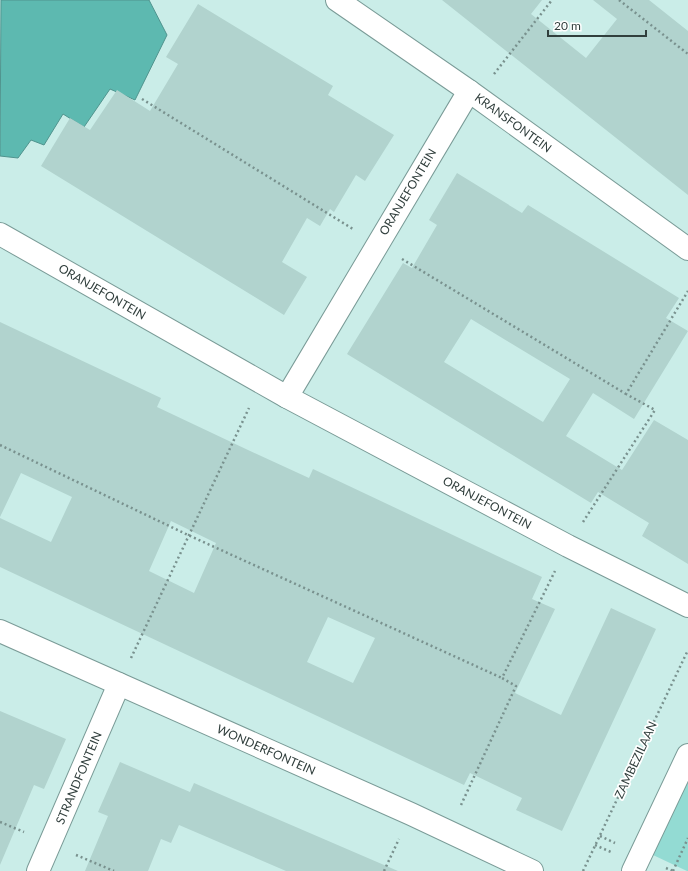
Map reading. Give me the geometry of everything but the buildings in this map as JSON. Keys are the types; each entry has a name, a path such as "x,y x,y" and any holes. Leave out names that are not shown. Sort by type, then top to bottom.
{"street":[{"name":"KRANSFONTEIN","path":"337,0 473,94 688,249"},
{"name":"ORANJEFONTEIN","path":"287,397 473,94"},
{"name":"ORANJEFONTEIN","path":"0,234 287,397 568,546 688,606"},
{"name":"WONDERFONTEIN","path":"0,631 411,814 532,871"},
{"name":"STRANDFONTEIN","path":"38,871 119,684"},
{"path":"633,871 688,755"}],"path":[{"path":"473,94 552,0"},
{"path":"619,0 688,54"},
{"path":"119,684 188,534 261,382"},
{"path":"0,445 188,534 502,678"},
{"name":"ZAMBEZILAAN","path":"583,871 688,650"},
{"path":"384,871 411,814"},
{"path":"673,871 688,838"}],"shaded area":[{"path":"1,0 149,0 167,35 135,100 110,89 84,127 63,114 44,145 31,140 18,158 0,156"},
{"path":"688,781 688,871 687,871 653,855"}]}
